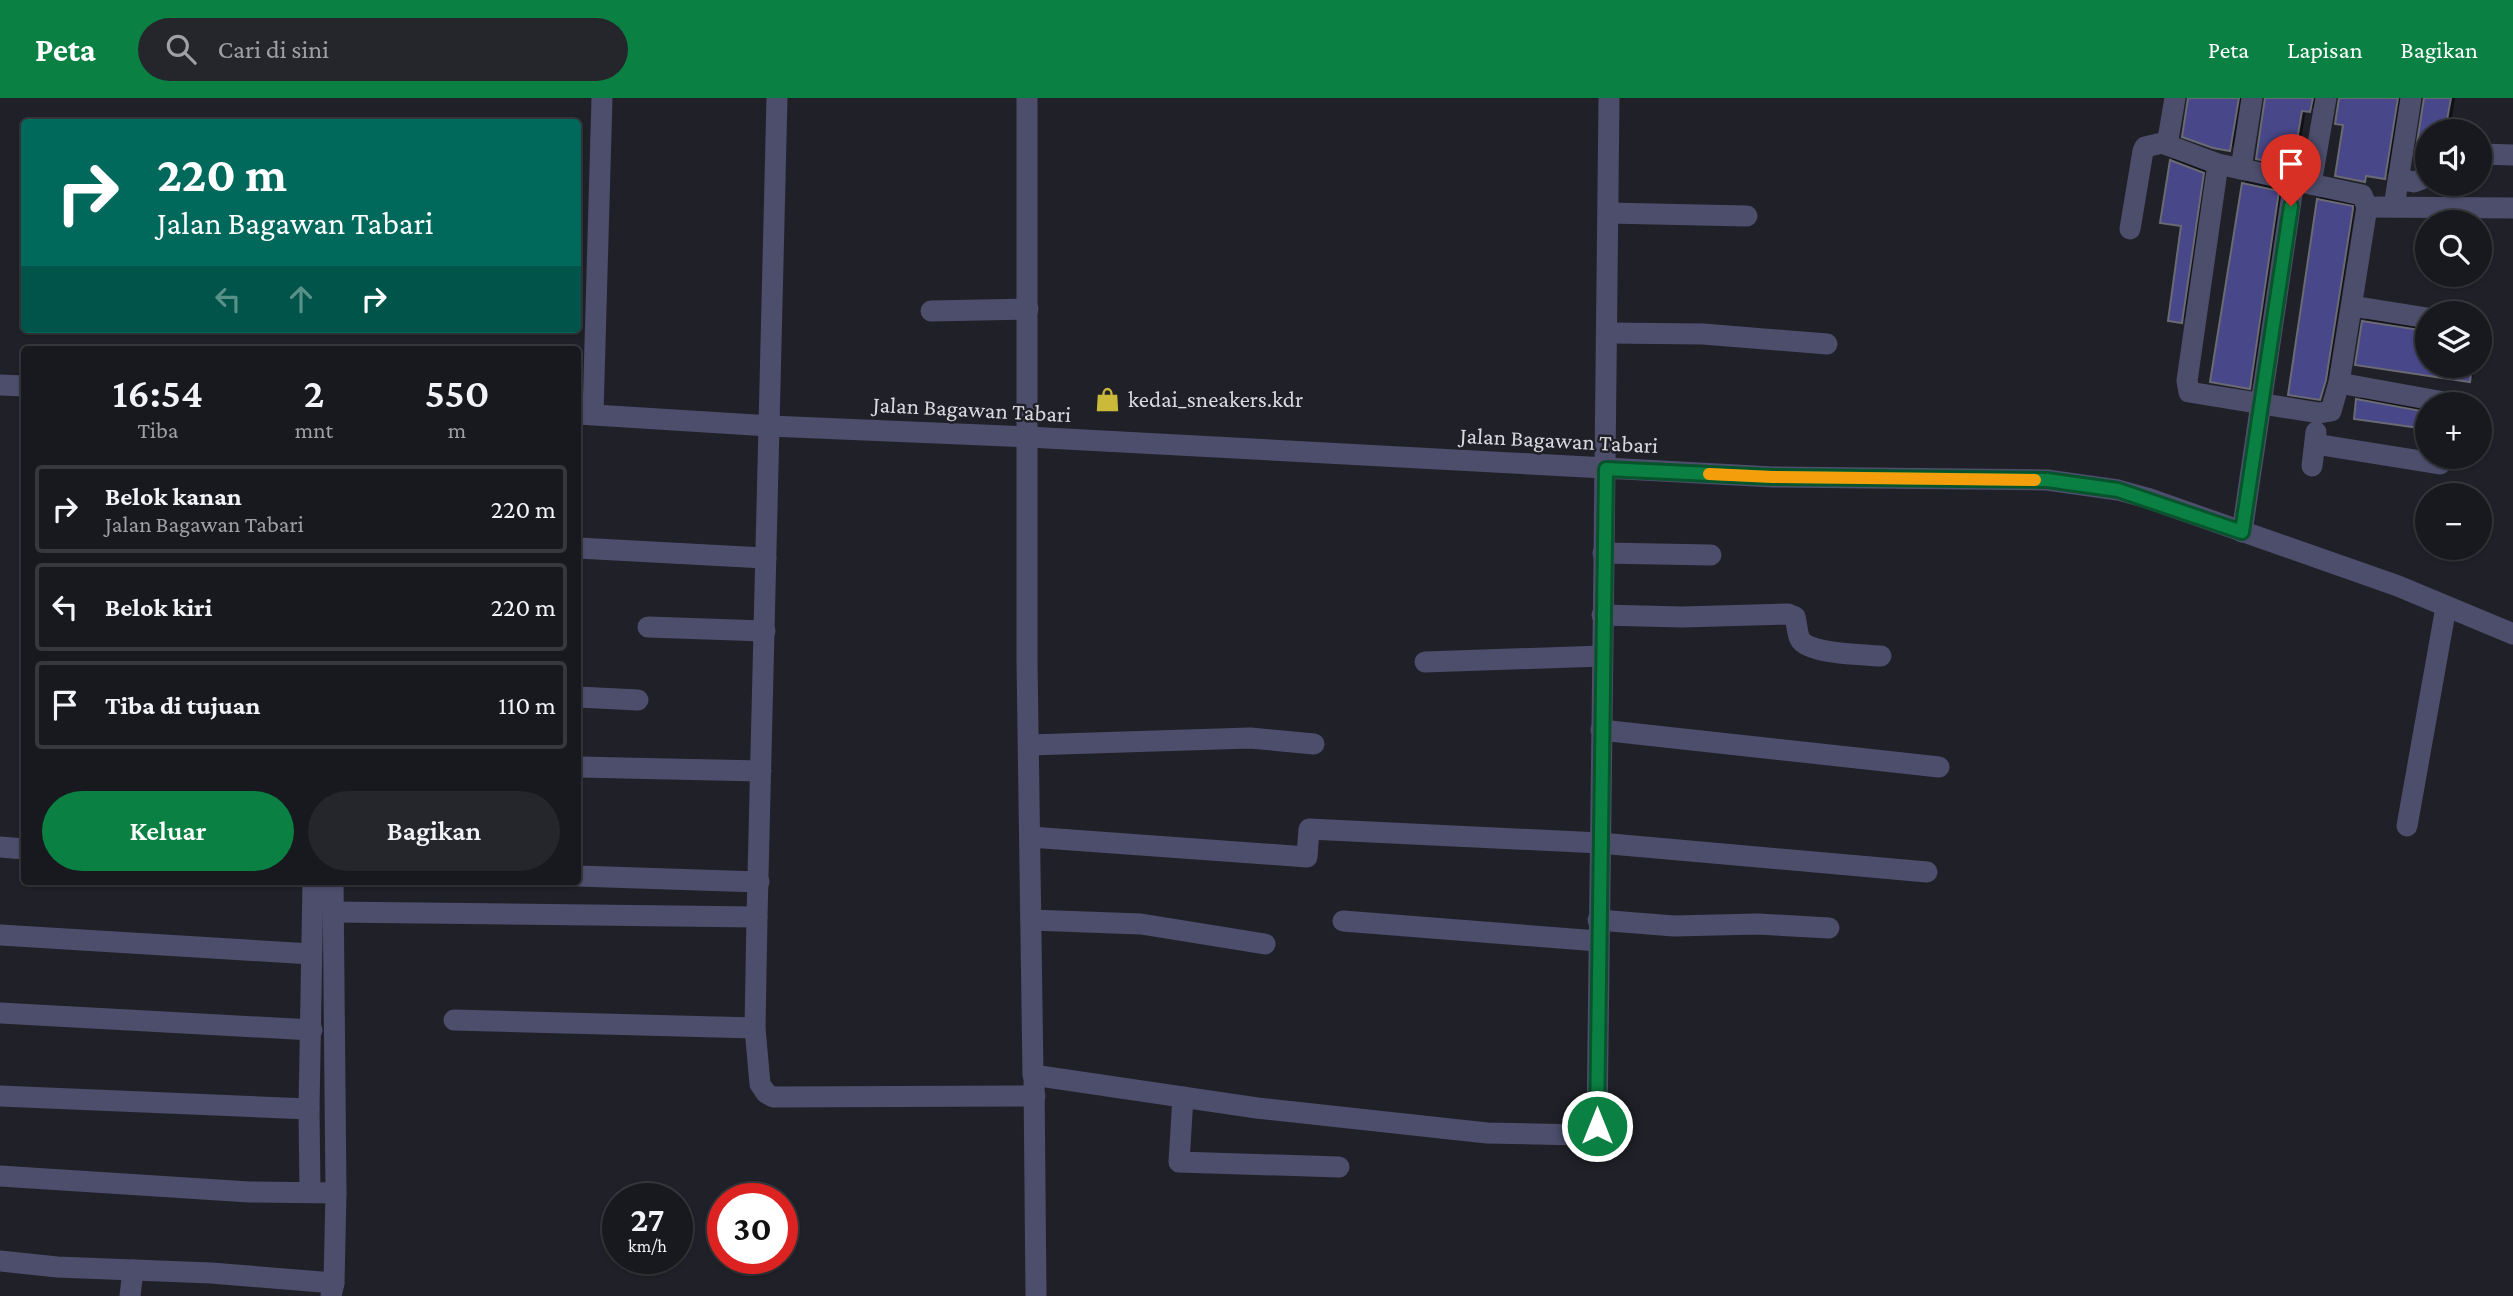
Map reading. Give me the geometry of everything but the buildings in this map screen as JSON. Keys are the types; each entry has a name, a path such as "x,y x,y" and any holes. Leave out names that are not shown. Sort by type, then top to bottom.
{"street":[{"path":"585,414 602,98"},
{"path":"777,98 755,1028 761,1084 766,1093 773,1097 1034,1085 1183,1097 1257,1108 1487,1133 1583,1135 1593,1133 1597,1126 1602,615 1609,333 1609,98"},
{"path":"1027,98 1029,745 1036,1296"},
{"path":"2167,145 2175,98"},
{"path":"2241,169 2252,98"},
{"path":"2242,532 2261,404 2303,183 2326,98"},
{"path":"2394,207 2412,98"},
{"path":"2130,229 2145,147 2156,143 2218,164 2360,194 2367,206 2339,383 2331,411 2319,413 2191,394 2187,385 2218,164"},
{"path":"2492,154 2513,155"},
{"path":"2399,179 2415,182"},
{"path":"2367,206 2513,208"},
{"path":"1608,213 1747,216"},
{"path":"2352,306 2415,316"},
{"path":"932,311 1028,309"},
{"path":"1609,333 1703,334 1827,344"},
{"path":"2339,383 2415,397"},
{"path":"0,385 21,386"},
{"path":"2312,466 2319,413"},
{"name":"Jalan Bagawan Tabari","path":"585,414 770,426 1028,437 1773,477 2047,480 2118,490 2398,586 2513,634"},
{"path":"2315,444 2415,460"},
{"path":"581,548 766,558"},
{"path":"1603,553 1712,555"},
{"path":"2407,826 2446,607"},
{"path":"1602,615 1682,617 1788,614 1795,617 1800,640 1818,650 1881,656"},
{"path":"648,627 765,631"},
{"path":"1425,662 1602,656"},
{"path":"581,697 638,700"},
{"path":"1601,730 1939,767"},
{"path":"1029,745 1250,738 1314,744"},
{"path":"581,767 761,771"},
{"path":"1030,837 1307,857 1309,830 1600,843 1927,872"},
{"path":"0,847 21,849"},
{"path":"581,876 759,882"},
{"path":"310,1192 313,885"},
{"path":"0,1261 57,1267 211,1273 333,1289 333,885"},
{"path":"333,912 757,917"},
{"path":"1031,920 1141,924 1265,944"},
{"path":"1343,920 1598,930 1758,924 1829,928"},
{"path":"0,934 311,954"},
{"path":"0,1013 312,1030"},
{"path":"454,1020 755,1028"},
{"path":"0,1096 309,1110"},
{"path":"1183,1097 1180,1162 1339,1167"},
{"path":"0,1175 249,1192 335,1193"},
{"path":"130,1296 133,1270"}],"slow traffic":[{"path":"1709,474 2035,480"}],"place":[{"name":"kedai_sneakers.kdr","path":"1108,399"}],"route":[{"path":"1597,1126 1606,469 1773,477 2047,480 2118,490 2242,532 2291,206"}]}
